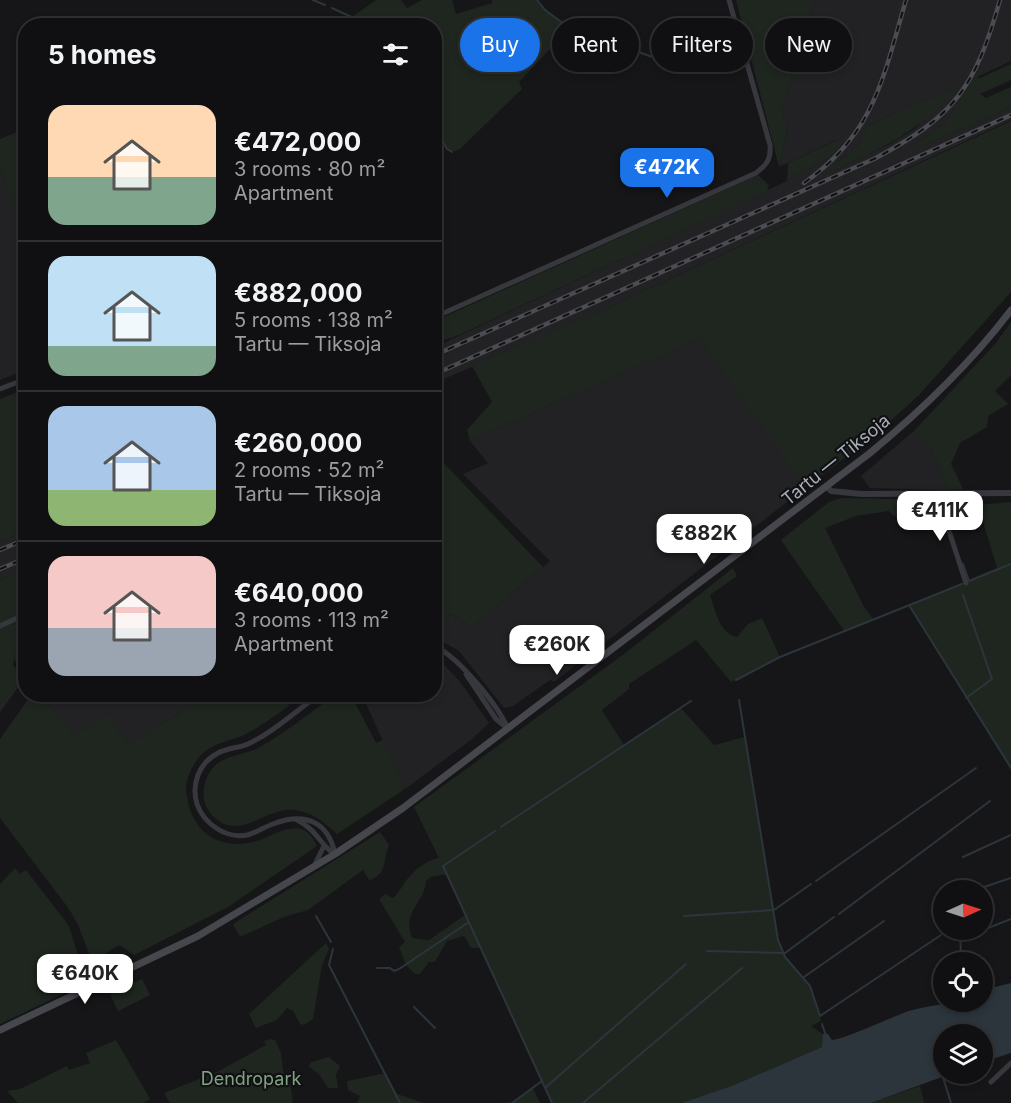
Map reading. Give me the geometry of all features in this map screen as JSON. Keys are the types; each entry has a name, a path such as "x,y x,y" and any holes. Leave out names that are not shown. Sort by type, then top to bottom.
{"main road":[{"name":"Tartu — Tiksoja","path":"0,1030 198,936 335,854 403,808 827,487 935,396 1011,310"}],"street":[{"path":"442,314 756,173 766,165 771,158 770,146 729,0"},
{"path":"0,389 18,382"},
{"path":"827,487 831,491 861,494 1011,494"},
{"path":"937,495 966,583"},
{"path":"0,626 18,618"},
{"path":"442,650 465,673 496,719 508,729"},
{"path":"308,702 248,744 216,754 200,769 196,777 197,803 210,825 237,835 249,834 271,824 293,819 308,820 319,825 332,839 335,854"},
{"path":"293,819 313,829 327,850 335,854"},
{"path":"312,868 321,857 324,844"},
{"path":"993,1080 1011,1063"}],"shaded area":[{"path":"814,0 1011,0 1011,61 975,78 944,124 902,154 1011,107 1011,120 603,310 442,380 442,344 787,181 830,157 841,146 836,140 779,167 788,127 781,111 793,72 852,72 852,18 809,18","holes":["956,86 916,128 890,144 836,170 836,163 854,150 866,134 867,126"]},
{"path":"0,168 18,211 18,373 0,380"},
{"path":"701,337 805,488 554,682 550,680 513,706 504,708 459,651 442,641 442,620 451,614 472,627 550,561 463,474 488,463 470,441"},
{"path":"914,431 931,449 949,490 870,488 861,476"},
{"path":"18,534 18,572 0,580 0,542"},
{"path":"18,642 18,665 15,661 15,649"},
{"path":"442,663 461,683 489,723 472,739 405,789 365,702 442,702"},
{"path":"46,702 198,702 96,764"},
{"path":"1011,983 1011,1053 993,1059 993,1024 933,1024 933,1080 871,1103 682,1103 734,1085 822,1047 823,1034 827,1033 832,1040 837,1039 909,1011 933,1006 933,1012 993,1012 993,988"}],"green space":[{"path":"376,0 401,0 407,8 422,0 452,0 456,14 492,3 492,0 537,0 554,18 552,18 552,47 540,60 540,18 460,18 460,72 528,72 519,82 522,89 460,149 452,152 442,140 442,18 352,17"},
{"path":"736,0 814,0 809,18 765,18 765,72 793,72 781,111 788,127 779,167 753,66 753,18 741,18"},
{"path":"1011,64 1011,80 980,94 986,98 1011,87 1011,107 899,156 944,124 975,77 980,78"},
{"path":"958,85 946,100 918,125 887,145 836,170 836,163 860,143 867,126"},
{"path":"1011,121 1011,292 919,395 875,435 805,488 700,338 470,441 467,430 492,402 472,366 603,310"},
{"path":"18,132 18,213 0,168 0,139"},
{"path":"837,140 842,146 830,157 787,181 788,163"},
{"path":"758,175 769,185 767,191 459,335 442,341 442,318"},
{"path":"1011,322 1011,375 995,391 1008,404 988,416 987,427 960,443 951,464 963,489 949,490 931,449 914,431 996,343"},
{"path":"18,392 18,534 0,542 0,399"},
{"path":"442,461 543,567 472,627 451,614 442,620"},
{"path":"841,498 933,500 938,510 913,510 894,516 889,511 856,516 825,528 864,607 874,620 845,632 781,540 829,502"},
{"path":"1011,502 1011,768 910,605 997,568 978,505"},
{"path":"733,568 737,576 710,595 722,626 737,637 748,624 762,618 780,657 731,682 696,640 629,684 629,689 602,710 624,745 681,708 714,745 745,737 778,940 785,957 810,986 821,1021 811,1026 823,1034 823,1047 734,1085 682,1103 552,1103 481,948 471,948 464,936 447,941 435,962 429,962 420,974 415,974 406,965 399,947 405,942 379,899 385,894 393,898 418,868 439,858 414,807 624,654","holes":["447,874 465,915 429,940 412,938 410,928 412,913 430,877"]},
{"path":"18,572 18,644 13,665 18,671 18,687 0,712 0,580"},
{"path":"554,638 563,650 542,666 534,655"},
{"path":"26,702 46,702 74,736 107,715 127,745 198,702 288,702 289,706 254,730 213,746 197,759 188,779 186,789 188,802 197,823 204,832 223,842 249,843 295,828 310,835 317,846 228,907 134,955 119,945 103,955 109,968 95,969 78,925 69,909 0,818 0,739"},
{"path":"325,702 355,702 376,743 383,740 405,789 337,834 312,815 301,811 273,813 252,822 233,826 213,816 206,806 203,791 207,777 215,765 227,758 260,747"},
{"path":"380,832 389,845 382,871 375,878 369,880 363,870 308,910 284,917 240,937 233,924"},
{"path":"15,868 20,874 26,870 69,926 85,979 73,989 0,1024 0,884"},
{"path":"326,943 329,949 322,965 313,1019 304,1025 300,1024 293,1011 287,1008 277,1020 256,1028 249,1014"},
{"path":"142,979 150,995 118,1011 110,994"},
{"path":"116,1040 150,1099 143,1103 18,1103 7,1091 20,1089 67,1066 69,1070 90,1063 86,1053"},
{"name":"Dendropark","path":"275,1040 281,1053 283,1071 290,1081 293,1103 170,1103 164,1093 219,1071 266,1045 264,1041"},
{"path":"329,1057 340,1066 336,1075 338,1088 328,1088 319,1074 309,1067 311,1062"},
{"path":"386,1073 397,1094 424,1103 357,1103 360,1096 348,1090 347,1081"},
{"path":"920,1086 924,1103 871,1103"},
{"path":"533,1088 540,1103 502,1103 513,1102"}],"waterway":[{"path":"313,0 325,5"},
{"path":"537,0 545,10 564,24 695,73"},
{"path":"332,8 354,18"},
{"path":"442,140 447,149 452,152"},
{"path":"963,564 969,581 1011,564"},
{"path":"736,680 780,657 962,584"},
{"path":"963,595 992,679 966,698"},
{"path":"909,605 1011,768"},
{"path":"739,700 778,940 785,957 810,986 820,1016 934,940"},
{"path":"501,827 691,701"},
{"path":"816,881 976,768"},
{"path":"839,914 990,801"},
{"path":"495,831 443,866 552,1103"},
{"path":"963,857 1011,835"},
{"path":"993,884 1011,878"},
{"path":"684,916 774,910 811,884"},
{"path":"316,916 331,942"},
{"path":"707,951 785,953 834,917"},
{"path":"993,926 1011,919"},
{"path":"804,977 884,921"},
{"path":"377,968 390,968 394,971 399,969 469,922"},
{"path":"960,940 961,952"},
{"path":"333,949 329,965 400,1103"},
{"path":"545,1088 686,964"},
{"path":"583,1103 742,968"},
{"path":"414,1007 435,1028"},
{"path":"822,1024 826,1036"},
{"path":"512,1103 542,1081"},
{"path":"945,1084 951,1103"}],"railway":[{"path":"804,183 828,164 847,144 861,124 882,79 906,0"},
{"path":"442,352 874,159 902,143 943,113 971,78 991,30 1000,0"},
{"path":"442,371 1011,115"},
{"path":"0,550 18,542"},
{"path":"0,569 18,561"}]}
